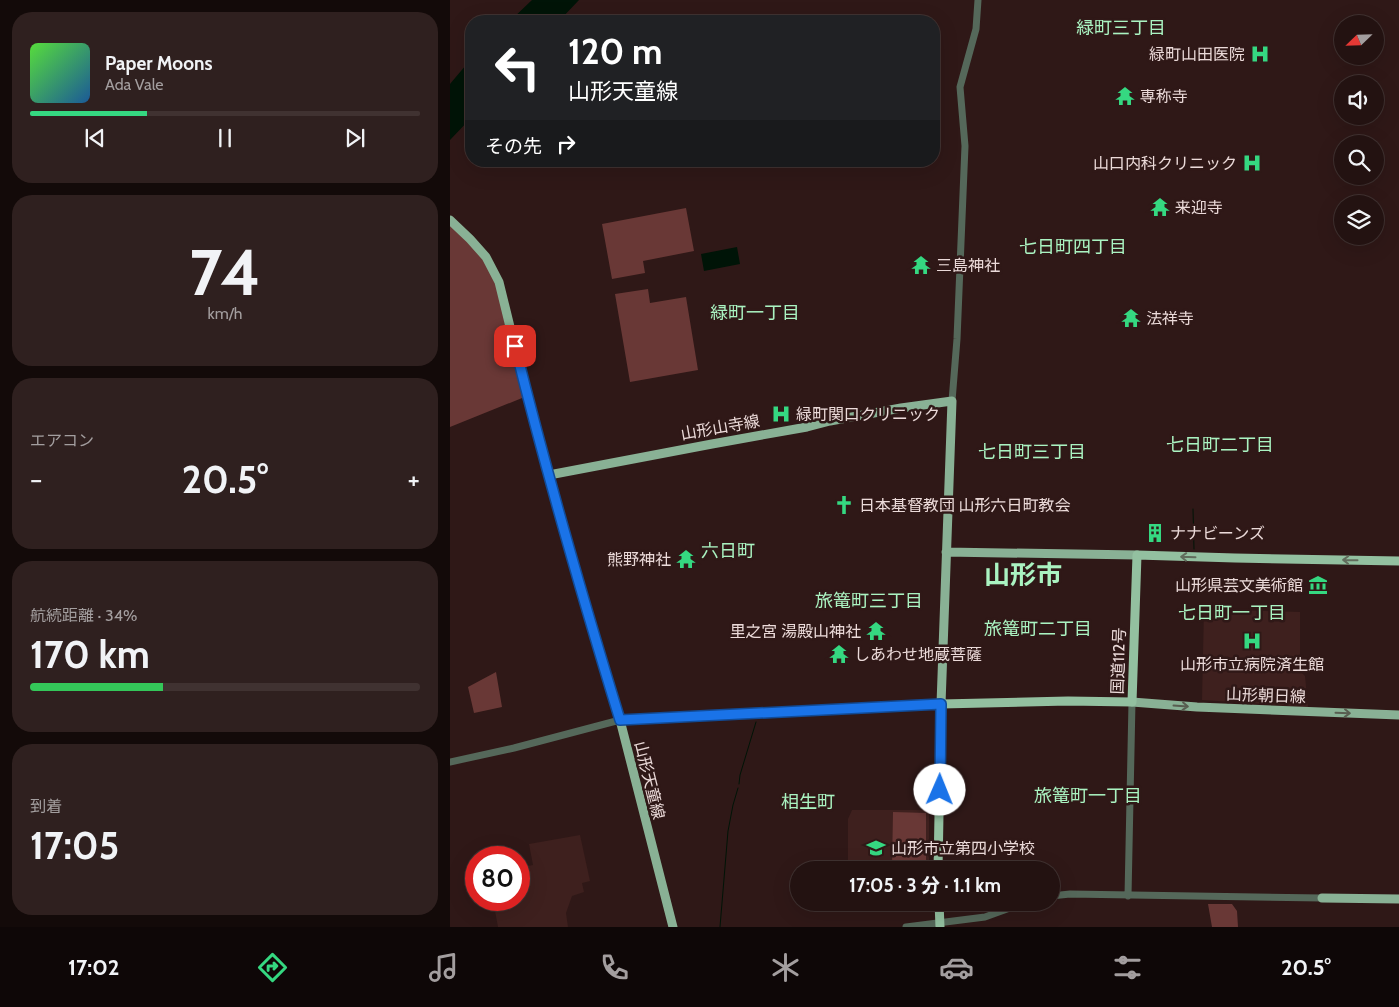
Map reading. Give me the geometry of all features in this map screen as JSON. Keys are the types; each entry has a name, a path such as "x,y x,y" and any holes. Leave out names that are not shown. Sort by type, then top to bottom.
{"highway":[{"path":"1137,555 1399,561"},
{"name":"国道112号","path":"941,704 1068,701 1132,702 1137,555"},
{"path":"938,861 941,704"},
{"path":"939,911 940,924"}],"main road":[{"path":"450,220 486,257 499,282 549,475"},
{"name":"山形山寺線","path":"549,475 807,427 830,421 952,401"},
{"path":"941,704 952,401"},
{"path":"946,552 1137,555"},
{"name":"山形朝日線","path":"1132,702 1197,707 1399,715"},
{"name":"山形天童線","path":"673,927 620,720 941,704"},
{"path":"1322,898 1399,899"}],"street":[{"path":"952,401 957,339 965,146 960,87 976,29 978,0"},
{"path":"450,762 514,748 620,720 575,571 549,475"},
{"path":"1128,896 1132,702"},
{"path":"1060,895 1322,898"},
{"path":"906,927 985,917 1001,911"}],"shaded area":[{"path":"532,0 579,0 565,15 516,15"},
{"path":"465,66 465,124 450,140 450,84"},
{"path":"686,208 694,251 643,261 645,273 612,279 602,224"},
{"path":"450,220 492,268 527,396 450,427"},
{"path":"737,247 740,264 704,271 701,254"},
{"path":"648,289 650,303 686,297 698,370 630,382 615,294"},
{"name":"山形市立病院済生館","path":"1204,609 1300,612 1300,671 1305,676 1308,707 1202,700"},
{"path":"496,672 502,707 474,713 468,687"},
{"path":"852,810 929,810 929,861 848,861 848,819"},
{"path":"893,812 926,813 926,861 892,861"},
{"path":"580,835 590,881 582,883 584,892 572,896 566,913 568,927 498,927 495,911 530,911 530,866 533,865 529,844"},
{"path":"1208,904 1232,904 1237,911 1238,927 1212,927"}],"waterway":[{"path":"1193,509 1194,549"},
{"path":"739,784 756,722"},
{"path":"720,927 728,831 738,788"}],"place":[{"name":"緑町山田医院","path":"1260,54"},
{"name":"専称寺","path":"1125,96"},
{"name":"山口内科クリニック","path":"1252,163"},
{"name":"来迎寺","path":"1160,207"},
{"name":"三島神社","path":"921,265"},
{"name":"法祥寺","path":"1131,318"},
{"name":"緑町関口クリニック","path":"781,414"},
{"name":"日本基督教団 山形六日町教会","path":"844,505"},
{"name":"ナナビーンズ","path":"1155,533"},
{"name":"熊野神社","path":"686,559"},
{"name":"山形県芸文美術館","path":"1318,585"},
{"name":"里之宮 湯殿山神社","path":"876,631"},
{"name":"山形市立病院済生館","path":"1252,641"},
{"name":"しあわせ地蔵菩薩","path":"839,654"},
{"name":"山形市立第四小学校","path":"876,848"}],"district":[{"name":"緑町三丁目","path":"1121,28"},
{"name":"七日町四丁目","path":"1073,247"},
{"name":"緑町一丁目","path":"755,313"},
{"name":"七日町二丁目","path":"1220,445"},
{"name":"七日町三丁目","path":"1032,452"},
{"name":"六日町","path":"728,551"},
{"name":"山形市","path":"1023,575"},
{"name":"旅篭町三丁目","path":"869,601"},
{"name":"七日町一丁目","path":"1232,613"},
{"name":"旅篭町二丁目","path":"1038,629"},
{"name":"旅篭町一丁目","path":"1088,796"},
{"name":"相生町","path":"808,802"}],"route":[{"path":"515,346 573,563 620,720 941,704 940,790"}]}
